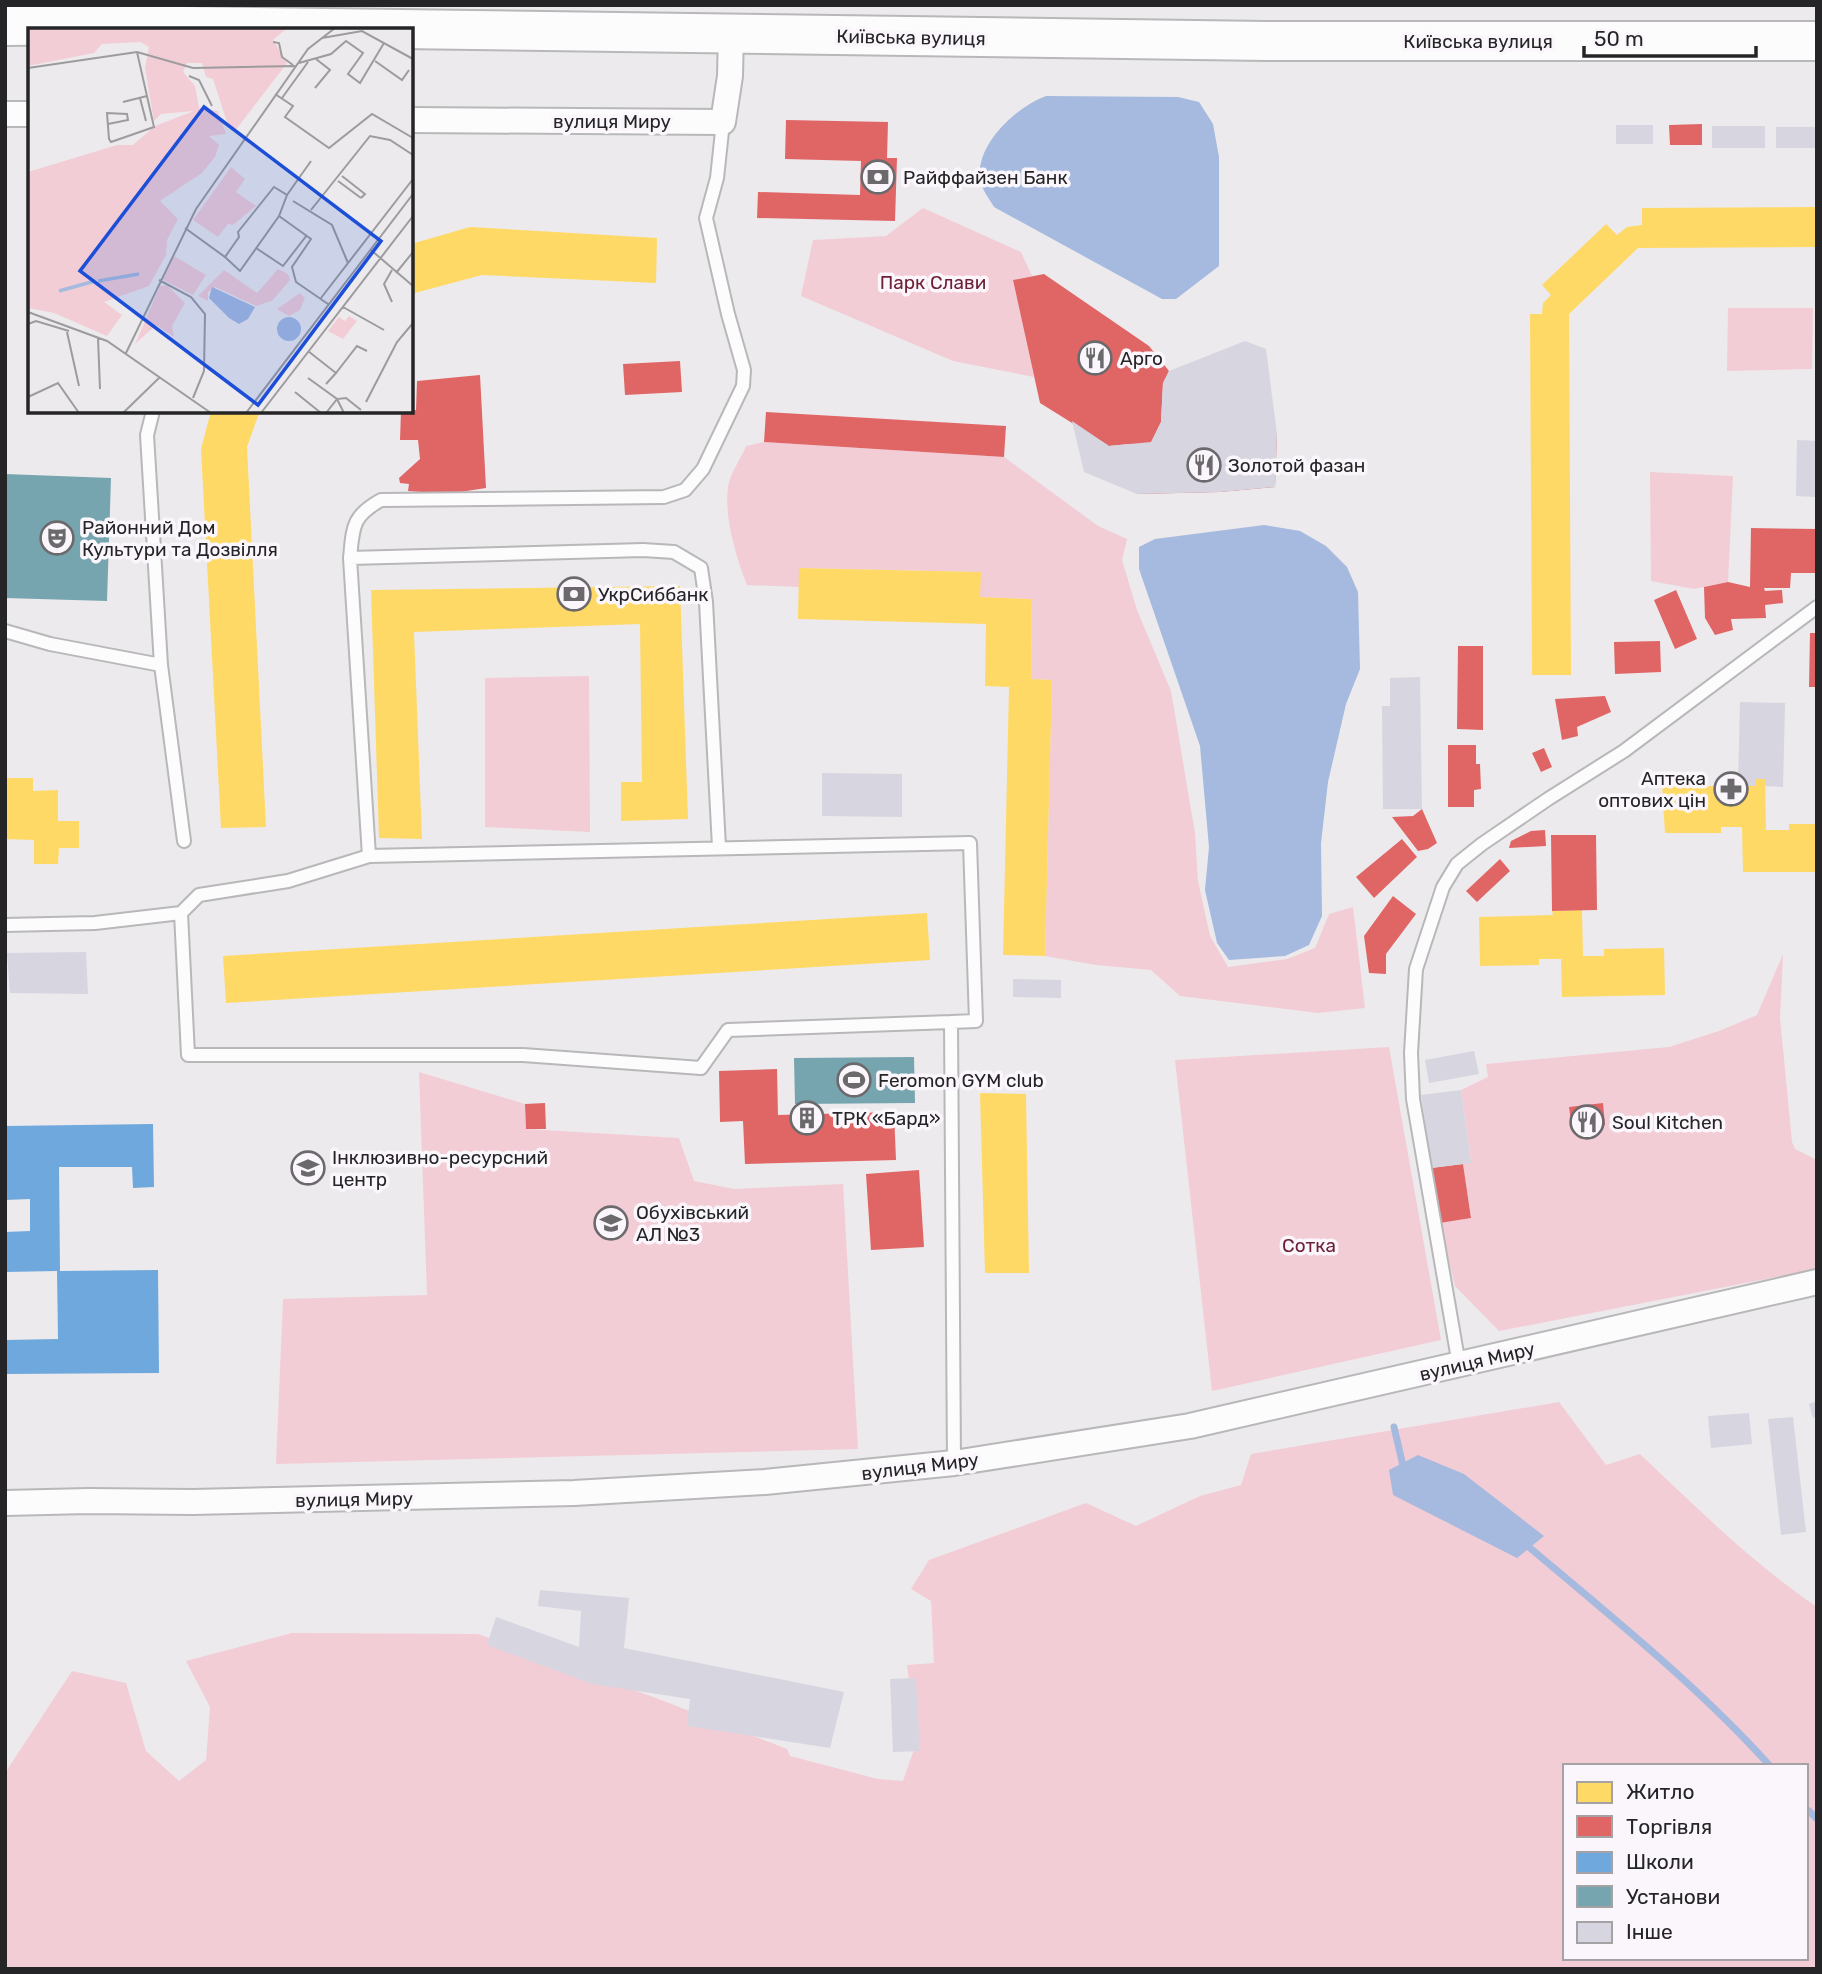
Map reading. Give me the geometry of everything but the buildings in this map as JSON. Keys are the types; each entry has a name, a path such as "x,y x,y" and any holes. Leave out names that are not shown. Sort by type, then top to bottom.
{"main road":[{"name":"Київська вулиця","path":"5,26 113,15 731,33 1266,41 1817,41"}],"street":[{"path":"723,122 730,75 731,33"},
{"path":"5,114 28,114"},
{"name":"вулиця Миру","path":"413,120 723,122"},
{"name":"вулиця Миру","path":"5,1503 193,1502 574,1493 765,1482 954,1463 1190,1426 1817,1282"}],"lane":[{"path":"369,856 350,558 353,528 363,510 381,500 664,497 685,490 702,469 744,386 744,370 727,314 706,218 718,178 723,122"},
{"path":"152,413 147,435 161,665 184,841"},
{"path":"350,558 643,550 674,552 701,568 706,602 719,847"},
{"path":"1460,1365 1413,1099 1411,1053 1416,969 1443,887 1457,864 1548,799 1624,751 1817,607"},
{"path":"5,631 50,644 161,665"},
{"path":"5,925 95,923 181,913 199,895 288,881 369,856 970,843 976,1021 728,1030 701,1068 523,1055 188,1055 181,913"},
{"path":"951,1022 954,1463"}],"green space":[{"name":"Парк Слави","path":"923,208 1021,252 1032,276 1013,280 1034,377 953,361 801,296 813,240 886,236"},
{"path":"1728,308 1813,308 1812,369 1727,371"},
{"path":"764,442 1004,457 1098,526 1127,539 1122,560 1137,610 1171,691 1195,833 1198,881 1210,936 1228,967 1287,959 1315,948 1329,914 1353,907 1365,1008 1318,1013 1180,996 1151,970 1096,965 1045,956 1052,680 1031,679 1032,599 980,597 980,572 800,568 799,587 747,585 729,524 728,487 746,446"},
{"path":"1650,472 1733,476 1728,582 1694,589 1651,581"},
{"path":"589,676 590,832 485,827 485,678"},
{"path":"1783,954 1780,1018 1792,1142 1795,1149 1817,1160 1817,1269 1499,1331 1455,1286 1440,1223 1471,1218 1463,1164 1471,1162 1461,1090 1488,1077 1486,1064 1669,1047 1757,1015"},
{"name":"Сотка","path":"1389,1047 1441,1340 1212,1391 1175,1060"},
{"path":"419,1072 525,1104 526,1129 679,1138 694,1181 734,1189 843,1184 858,1449 276,1464 283,1299 427,1295"},
{"path":"1559,1402 1606,1465 1640,1454 1747,1553 1817,1607 1817,1969 5,1969 5,1773 72,1671 126,1683 146,1751 179,1781 206,1760 210,1707 186,1661 292,1633 478,1634 656,1698 787,1749 790,1756 878,1779 903,1781 917,1741 907,1665 934,1663 931,1601 911,1589 929,1560 1086,1503 1136,1526 1200,1496 1241,1485 1251,1454"}],"water":[{"path":"1046,96 1178,97 1199,102 1213,124 1219,157 1219,266 1176,299 1162,299 994,207 981,183 983,156 999,130 1010,119 1034,101"},
{"path":"1264,525 1300,531 1326,546 1347,567 1358,592 1360,669 1346,704 1328,782 1321,843 1322,916 1309,945 1285,956 1229,960 1217,943 1205,890 1209,847 1200,746 1139,569 1139,547 1155,539"},
{"path":"1418,1455 1464,1474 1544,1536 1517,1558 1393,1495 1389,1470"}],"waterway":[{"path":"1394,1427 1404,1470"},
{"path":"1524,1543 1682,1678 1768,1764"},
{"path":"1809,1811 1817,1819"}],"place":[{"name":"Райффайзен Банк","path":"878,177"},
{"name":"Арго","path":"1095,358"},
{"name":"Золотой фазан","path":"1204,465"},
{"name":"Районний Дом Культури та Дозвілля","path":"57,538"},
{"name":"УкрСиббанк","path":"574,594"},
{"name":"Аптека оптових цін","path":"1731,789"},
{"name":"Feromon GYM club","path":"854,1080"},
{"name":"ТРК «Бард»","path":"807,1118"},
{"name":"Soul Kitchen","path":"1587,1122"},
{"name":"Інклюзивно-ресурсний центр","path":"308,1168"},
{"name":"Обухівський АЛ №3","path":"611,1223"}]}
